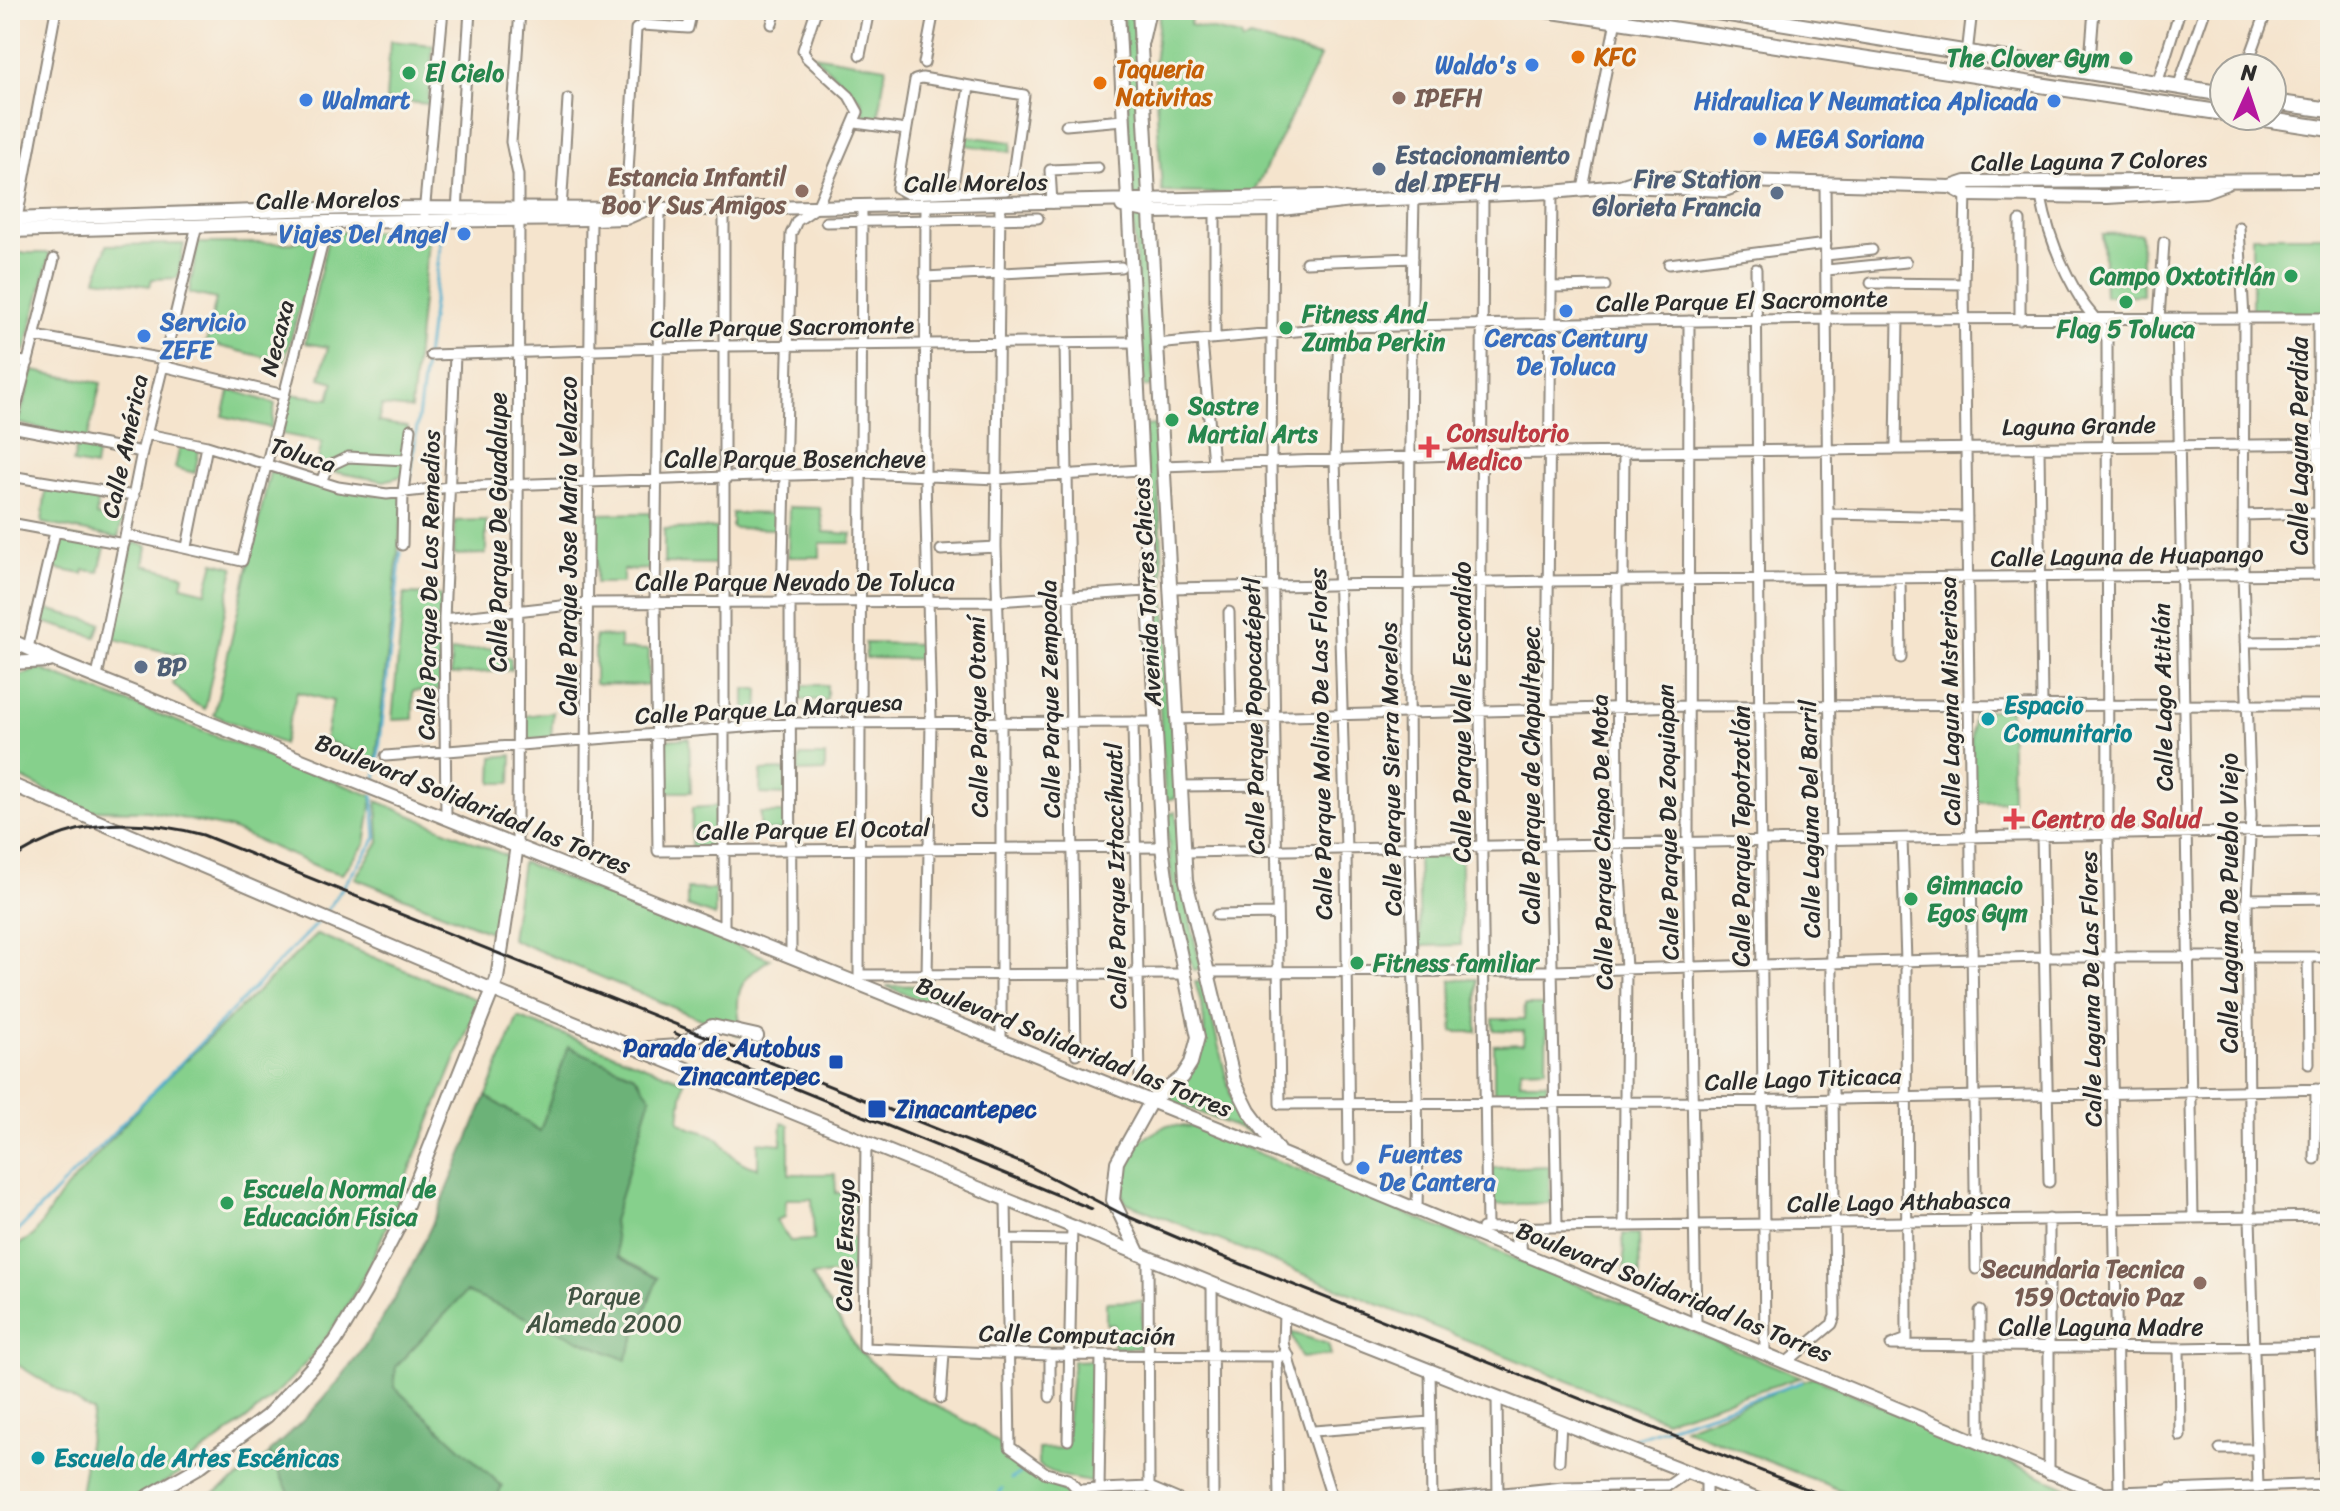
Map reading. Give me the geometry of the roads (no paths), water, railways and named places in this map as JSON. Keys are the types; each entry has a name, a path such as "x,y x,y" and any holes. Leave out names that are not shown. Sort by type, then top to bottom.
{"main road":[{"name":"Avenida Torres Chicas","path":"1118,10 1123,203 1162,847 1170,905 1197,1022 1196,1052 1182,1077 1151,1101 1126,1139 1117,1162 1112,1188 1117,1213 1144,1256"},
{"name":"Avenida Torres Chicas","path":"1139,10 1176,719 1189,898 1234,1081 1249,1111 1280,1153"},
{"path":"1141,41 1148,10"},
{"path":"1546,10 1618,15 2208,110"},
{"path":"1704,10 1772,16 1967,53 2208,92"},
{"path":"2288,104 2330,110"},
{"path":"2288,123 2330,129"},
{"name":"Calle Laguna 7 Colores","path":"1123,203 1215,212 1273,210 1351,201 1552,192 1620,186 1644,178 1951,187 2041,197 2205,191 2227,183"},
{"name":"Calle Laguna 7 Colores","path":"1966,188 2202,178 2227,183 2330,180"},
{"name":"Calle Laguna 7 Colores","path":"1151,205 1324,196 1351,201"},
{"name":"Calle Morelos","path":"13,225 351,208 424,215 519,215 626,208 1123,203"},
{"name":"Calle Morelos","path":"13,225 328,222 457,211 591,219 626,218 645,209"},
{"path":"1136,397 1148,402 1158,396"},
{"path":"1138,424 1145,419 1160,422"},
{"name":"Boulevard Solidaridad las Torres","path":"10,640 60,663 791,957 860,980 1001,1041 1765,1351 2049,1474 2102,1493 2120,1496"},
{"path":"10,663 26,660 60,663"},
{"path":"14,785 493,990 1006,1200 1072,1233 1144,1256 1761,1501"},
{"path":"1159,807 1181,805"},
{"path":"140,1501 199,1467 267,1416 335,1342 397,1230 486,1010 493,990 517,845"},
{"path":"1186,974 1208,972"},
{"path":"486,1010 509,996"},
{"path":"633,1047 670,1049 702,1030 717,1026 757,1036"},
{"path":"1519,1251 1518,1232 1522,1226"}],"street":[{"path":"13,225 56,10"},
{"path":"424,215 443,10"},
{"path":"457,211 470,10"},
{"name":"Calle Parque De Guadalupe","path":"517,845 519,215 518,175 511,142 520,10"},
{"path":"626,208 636,29 642,25 688,28 692,10"},
{"path":"772,24 776,10"},
{"path":"791,957 793,723 786,602 784,476 791,234 797,221 817,207 856,123 858,112 854,101 807,58 803,50 816,10"},
{"path":"860,55 869,10"},
{"path":"924,63 934,10"},
{"path":"1965,72 1972,10"},
{"path":"2089,73 2094,10"},
{"path":"2157,84 2180,10"},
{"path":"2178,87 2205,10"},
{"path":"2252,52 2267,10"},
{"path":"1583,189 1618,15"},
{"path":"915,79 969,87 1024,95 1025,106 1008,188 1000,191 908,194 897,188 915,79"},
{"path":"952,191 969,87"},
{"path":"561,210 568,99"},
{"path":"1066,125 1123,120"},
{"path":"856,123 906,130"},
{"path":"1052,203 1050,170 1098,168"},
{"name":"Calle Laguna Del Barril","path":"1788,1361 1834,1319 1825,184"},
{"name":"Calle Laguna Misteriosa","path":"1966,188 1966,578 1975,959 1976,1269"},
{"name":"Calle Parque de Chapultepec","path":"1552,192 1552,453 1547,708 1557,1225"},
{"name":"Calle Parque Valle Escondido","path":"1483,196 1480,710 1487,1227"},
{"name":"Calle Laguna De Las Flores","path":"2041,197 2050,237 2083,303 2098,321 2107,340 2108,833 2120,1496"},
{"name":"Calle Parque Sierra Morelos","path":"1414,199 1409,585 1410,850 1420,1102 1417,1210"},
{"name":"Calle Parque Otomí","path":"1000,204 996,601 1001,721 1001,1041"},
{"path":"926,205 925,477 931,721 927,976"},
{"path":"862,206 858,600 860,980 927,976 1186,974"},
{"path":"658,732 655,601 660,209"},
{"path":"724,209 724,929"},
{"name":"Calle Parque Popocatépetl","path":"1273,210 1271,460 1279,1101"},
{"path":"1215,212 1215,338"},
{"path":"826,222 1038,218"},
{"name":"Calle Parque Jose Maria Velazco","path":"585,872 591,219"},
{"path":"2020,221 2020,320"},
{"name":"Necaxa","path":"187,547 242,561 328,222"},
{"name":"Calle América","path":"97,677 142,452 197,225"},
{"name":"Calle Laguna De Pueblo Viejo","path":"2239,227 2244,319 2243,575 2249,832 2250,1217 2258,1487"},
{"path":"2159,319 2164,242"},
{"path":"1669,264 1826,244"},
{"path":"1826,255 1872,250"},
{"path":"1306,262 1413,258"},
{"path":"54,259 10,429 142,452"},
{"path":"1827,270 1906,262"},
{"path":"925,277 1121,267"},
{"name":"Calle Parque Tepotzotlán","path":"1756,269 1765,1351"},
{"path":"1871,283 1964,284"},
{"path":"1551,287 1605,286"},
{"name":"Calle Laguna Perdida","path":"2318,318 2317,513 2325,574"},
{"name":"Calle Parque El Sacromonte","path":"1156,344 1339,327 1827,319 2098,321 2330,318"},
{"path":"1896,448 1898,319"},
{"name":"Calle Lago Atitlán","path":"2177,319 2193,1217"},
{"name":"Calle Parque De Zoquiapan","path":"1689,321 1686,582 1690,1102 1696,1323"},
{"name":"Calle Parque Molino De Las Flores","path":"1339,327 1335,459 1346,850 1349,1160"},
{"path":"35,336 163,363 284,395"},
{"path":"1202,340 1213,463"},
{"name":"Calle Parque Sacromonte","path":"431,355 726,346 1133,342"},
{"name":"Calle Parque Zempoala","path":"1065,343 1076,1054"},
{"name":"Calle Parque De Los Remedios","path":"446,816 444,619 455,355"},
{"path":"10,359 28,363"},
{"path":"402,545 403,492 411,429"},
{"name":"Toluca","path":"147,434 207,446 360,491 403,492 450,487"},
{"name":"Laguna Grande","path":"1828,450 2330,444"},
{"path":"10,523 55,532 187,547 207,446"},
{"path":"2039,447 2042,705"},
{"path":"1163,466 1480,454 1828,450"},
{"name":"Calle Parque Chapa De Mota","path":"1624,452 1618,707 1618,843 1626,968 1624,1226"},
{"path":"321,482 327,467 348,457 406,460"},
{"name":"Calle Parque Bosencheve","path":"450,487 861,473 997,479 1140,470"},
{"path":"10,476 134,496"},
{"path":"2243,515 2317,513"},
{"path":"1829,514 1967,517"},
{"path":"28,648 55,532"},
{"path":"941,550 996,547"},
{"name":"Calle Laguna de Huapango","path":"1828,580 2325,574"},
{"path":"1900,579 1901,658"},
{"path":"1170,588 1828,580"},
{"name":"Calle Parque Nevado De Toluca","path":"444,619 588,603 996,601 1147,591"},
{"path":"1229,612 1231,716"},
{"path":"2245,642 2330,641"},
{"path":"1176,719 1341,712 1687,706 2330,705"},
{"name":"Calle Parque Iztaccíhuatl","path":"1133,722 1140,1078"},
{"name":"Calle Parque La Marquesa","path":"386,756 793,723 1155,722"},
{"name":"Calle Parque El Ocotal","path":"658,732 658,849 1162,847"},
{"path":"1180,786 1274,785"},
{"path":"1185,852 2330,830"},
{"path":"2042,835 2042,957 2049,1182"},
{"path":"1902,839 1907,1222"},
{"path":"2247,899 2330,898"},
{"path":"1217,915 1276,914"},
{"path":"1208,972 1553,971 2042,957 2330,957"},
{"path":"2308,957 2309,1064"},
{"path":"2315,1159 2316,1089"},
{"name":"Calle Lago Titicaca","path":"1279,1101 1281,1105 1486,1100 1690,1102 2330,1089"},
{"name":"Calle Ensayo","path":"865,1349 866,1141"},
{"path":"1006,1200 1007,1437 1010,1447 1046,1473 1068,1479 1078,1490 1149,1487 1182,1501"},
{"name":"Calle Lago Athabasca","path":"1469,1231 1487,1227 1557,1225 1694,1226 2330,1216"},
{"path":"2049,1219 2049,1474"},
{"name":"Calle Laguna Madre","path":"1907,1222 1907,1339 1891,1344 1908,1347 2118,1348 2325,1345"},
{"path":"1006,1239 1072,1233 1068,1440"},
{"path":"1144,1256 1150,1357 1149,1487"},
{"path":"1212,1284 1213,1501"},
{"path":"1980,1311 1980,1444"},
{"path":"1284,1313 1282,1337 1314,1431 1333,1501"},
{"path":"2120,1496 2327,1484 2325,1345"},
{"path":"2179,1348 2180,1436"},
{"name":"Calle Computación","path":"865,1349 1150,1357 1289,1356"},
{"path":"941,1398 944,1353"},
{"path":"1050,1355 1050,1397"},
{"path":"1099,1490 1101,1356"},
{"path":"1277,1357 1279,1501"},
{"path":"1430,1370 1430,1501 1563,1487 1673,1484 1686,1473"},
{"path":"1497,1397 1498,1496"},
{"path":"1314,1431 1430,1422"},
{"path":"1559,1461 1561,1422"},
{"path":"2220,1449 2256,1449"},
{"path":"1706,1481 1706,1501"},
{"path":"1563,1487 1564,1501"},
{"path":"1637,1487 1637,1501"}],"waterway":[{"path":"410,480 442,234"},
{"path":"375,787 401,552"},
{"path":"324,915 376,838 373,795"},
{"path":"10,1239 319,921"},
{"path":"1633,1439 1802,1382"},
{"path":"1011,1479 1028,1469 1036,1470"},
{"path":"995,1501 1002,1489"}],"railway":[{"path":"10,861 55,837 103,825 152,825 203,835 1027,1165 1122,1214 1211,1252 1837,1501"},
{"path":"675,1033 733,1063 1092,1209"}],"place":[{"name":"KFC","path":"1578,57"},
{"name":"The Clover Gym","path":"2126,58"},
{"name":"Waldo's","path":"1532,65"},
{"name":"El Cielo","path":"409,73"},
{"name":"Taqueria Nativitas","path":"1100,83"},
{"name":"IPEFH","path":"1399,98"},
{"name":"Walmart","path":"306,100"},
{"name":"Hidraulica Y Neumatica Aplicada","path":"2054,101"},
{"name":"MEGA Soriana","path":"1760,139"},
{"name":"Estacionamiento del IPEFH","path":"1379,169"},
{"name":"Estancia Infantil Boo Y Sus Amigos","path":"802,191"},
{"name":"Fire Station Glorieta Francia","path":"1777,193"},
{"name":"Viajes Del Angel","path":"464,234"},
{"name":"Campo Oxtotitlán","path":"2291,276"},
{"name":"Flag 5 Toluca","path":"2126,302"},
{"name":"Cercas Century De Toluca","path":"1566,311"},
{"name":"Fitness And Zumba Perkin","path":"1286,328"},
{"name":"Servicio ZEFE","path":"144,336"},
{"name":"Sastre Martial Arts","path":"1172,420"},
{"name":"Consultorio Medico","path":"1429,447"},
{"name":"BP","path":"141,667"},
{"name":"Espacio Comunitario","path":"1988,719"},
{"name":"Centro de Salud","path":"2014,819"},
{"name":"Gimnacio Egos Gym","path":"1911,899"},
{"name":"Fitness familiar","path":"1357,963"},
{"name":"Parada de Autobus Zinacantepec","path":"836,1062"},
{"name":"Zinacantepec","path":"877,1109"},
{"name":"Fuentes De Cantera","path":"1363,1168"},
{"name":"Escuela Normal de Educación Física","path":"227,1203"},
{"name":"Secundaria Tecnica 159 Octavio Paz","path":"2200,1283"},
{"name":"Escuela de Artes Escénicas","path":"38,1458"}],"park label":[{"name":"Parque Alameda 2000","path":"604,1310"}]}
